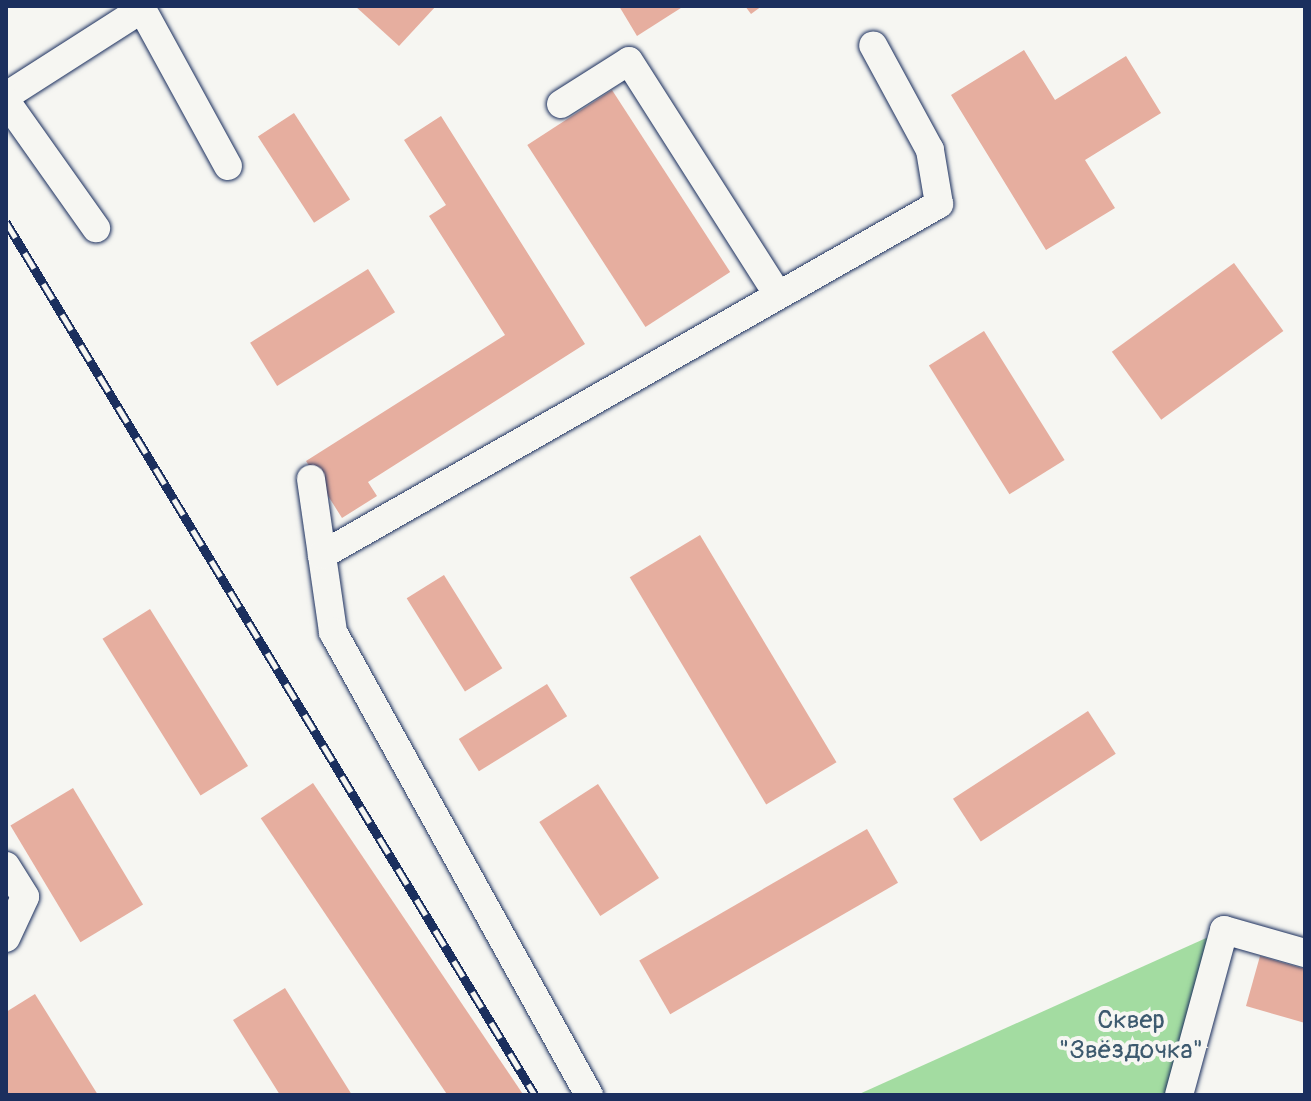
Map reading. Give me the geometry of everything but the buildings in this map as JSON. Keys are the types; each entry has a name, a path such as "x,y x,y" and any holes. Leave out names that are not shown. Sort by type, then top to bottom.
{"street":[{"path":"96,228 6,98 145,8 228,166"},
{"path":"322,555 939,204 930,150 873,45"},
{"path":"561,104 629,61 778,295"},
{"path":"311,479 333,632 589,1095"},
{"path":"6,866 25,897 6,938"},
{"path":"1179,1095 1224,930 1305,953"}],"green space":[{"name":"Сквер \"Звёздочка\"","path":"1224,930 1179,1095 857,1095"}],"railway":[{"path":"6,222 535,1095"}]}
